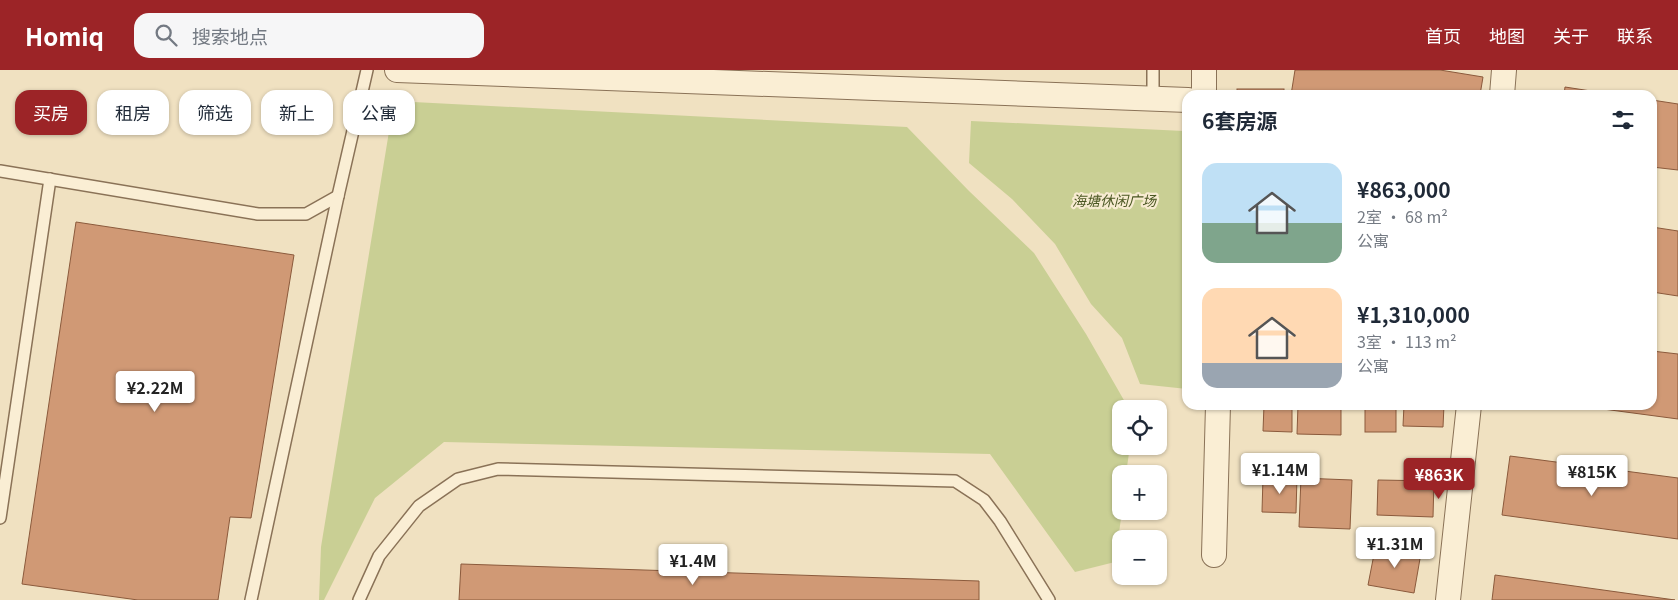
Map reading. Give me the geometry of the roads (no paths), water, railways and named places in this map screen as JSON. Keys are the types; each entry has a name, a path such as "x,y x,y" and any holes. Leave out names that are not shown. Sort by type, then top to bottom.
{"street":[{"path":"397,70 1182,100"},
{"path":"1204,70 1204,90"},
{"path":"1502,90 1504,70"},
{"path":"1214,555 1218,410"},
{"path":"1448,600 1468,410"}],"lane":[{"path":"251,600 367,70"},
{"path":"1153,70 1154,99"},
{"path":"0,171 258,214 306,214 338,196"},
{"path":"0,518 50,179"},
{"path":"359,600 379,556 418,506 458,479 498,469 954,481 984,500 1000,520 1049,600"}],"park label":[{"name":"海塘休闲广场","path":"1114,201"}]}
